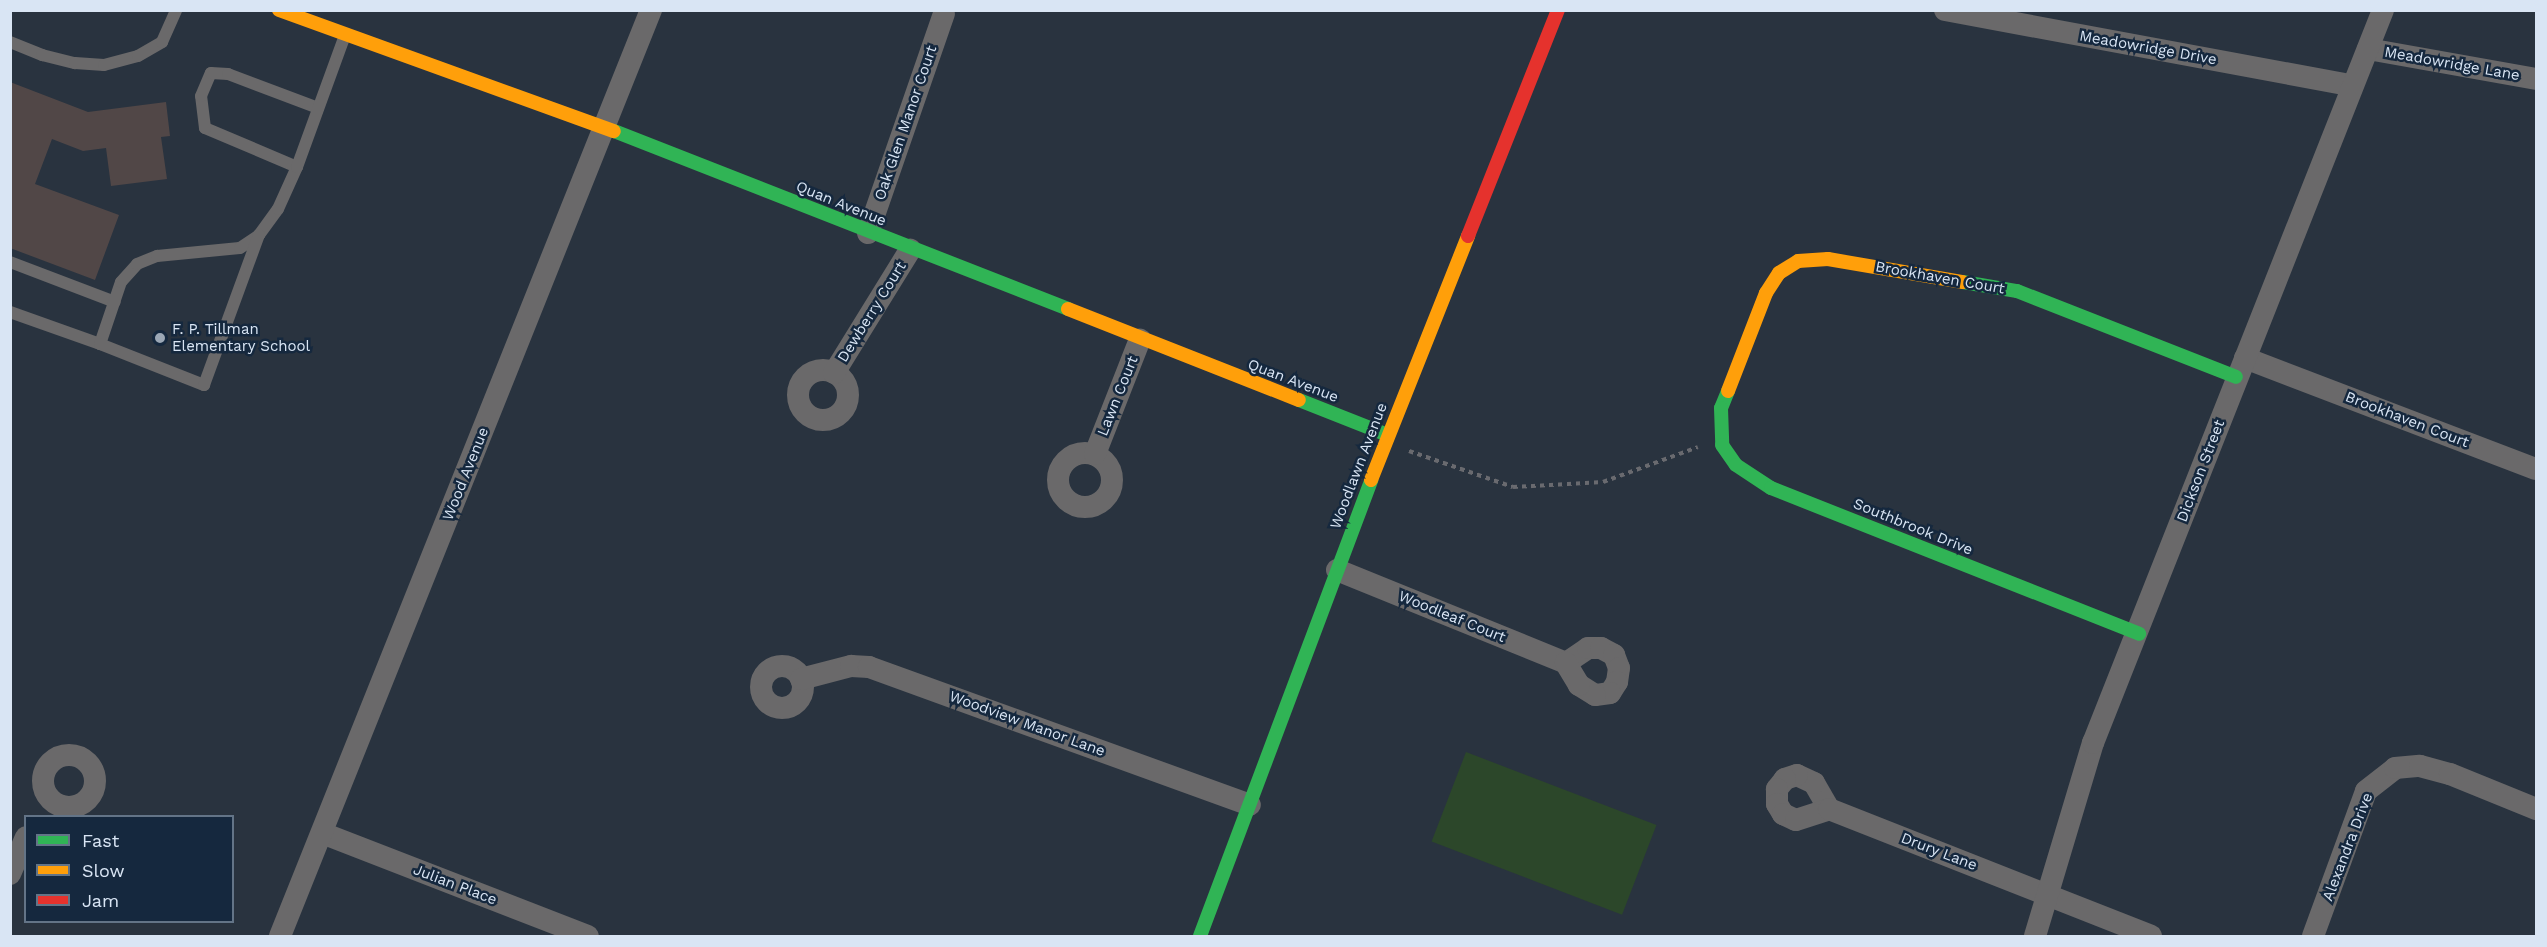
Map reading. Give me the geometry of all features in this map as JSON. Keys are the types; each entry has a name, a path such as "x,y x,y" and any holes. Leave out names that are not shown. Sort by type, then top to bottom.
{"street":[{"name":"Quan Avenue","path":"279,10 604,128 1387,439"},
{"name":"Wood Avenue","path":"280,936 651,10"},
{"name":"Woodlawn Avenue","path":"1200,936 1387,439 1558,10"},
{"name":"Meadowridge Drive","path":"1945,10 2350,85"},
{"name":"Dickson Street","path":"2035,936 2050,895 2093,743 2139,634 2350,85 2368,49 2383,10"},
{"name":"Oak Glen Manor Court","path":"868,233 948,12"},
{"name":"Meadowridge Lane","path":"2368,49 2536,79"},
{"name":"Dewberry Court","path":"834,373 910,250"},
{"name":"Brookhaven Court","path":"1721,408 1766,293 1779,273 1798,261 1828,259 2016,291 2536,470"},
{"name":"Lawn Court","path":"1095,454 1140,339"},
{"name":"Southbrook Drive","path":"1721,408 1722,439 1736,465 1771,488 2139,634"},
{"name":"Woodleaf Court","path":"1337,570 1566,663"},
{"name":"Woodview Manor Lane","path":"801,679 851,666 868,667 1250,805"},
{"name":"Alexandra Drive","path":"2313,936 2366,791 2395,768 2420,765 2450,774 2536,809"},
{"name":"Drury Lane","path":"1829,809 2151,936"},
{"name":"Julian Place","path":"322,833 588,936"},
{"path":"10,874 24,842"}],"lane":[{"path":"10,42 42,55 75,63 104,65 138,56 162,42 176,10"},
{"path":"10,312 204,385 260,236 278,209 297,167 345,34"},
{"path":"297,167 205,128 201,96 211,73 228,74 318,108"},
{"path":"100,344 121,282 137,264 157,256 240,248 260,236"},
{"path":"10,262 115,302"}],"path":[{"path":"1387,439 1513,487 1603,482 1722,439"}],"green space":[{"path":"1466,752 1656,825 1622,915 1432,842"}],"building":[{"path":"10,82 88,112 166,102 170,136 161,137 167,179 111,186 106,148 83,151 52,139 35,184 119,215 95,280 10,248"}],"traffic: fast":[{"path":"614,131 1068,309"},
{"path":"1963,282 2017,291 2236,377"},
{"path":"1728,391 1721,408 1722,445 1736,465 1771,488 2139,634"},
{"path":"1299,400 1388,435"},
{"path":"1200,936 1371,480"}],"traffic: slow":[{"path":"279,10 614,131"},
{"path":"1371,480 1468,236"},
{"path":"1728,391 1766,293 1779,273 1798,261 1828,259 1963,282"},
{"path":"1068,309 1299,400"}],"traffic: jam":[{"path":"1468,236 1558,10"}],"place":[{"name":"F. P. Tillman Elementary School","path":"160,338"}]}
